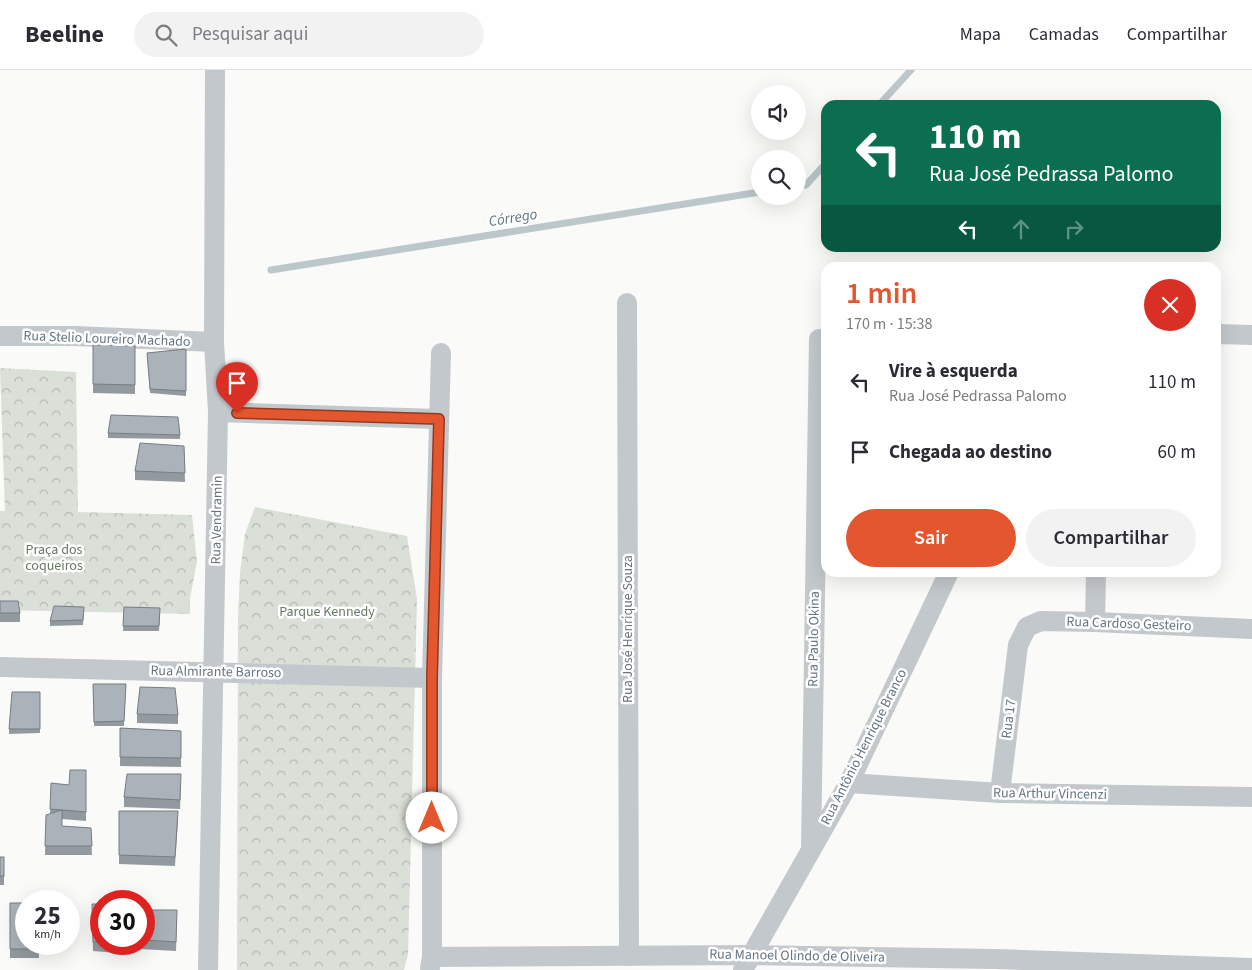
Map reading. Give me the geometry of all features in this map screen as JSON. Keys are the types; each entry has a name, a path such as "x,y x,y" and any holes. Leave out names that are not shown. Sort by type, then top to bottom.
{"street":[{"name":"Rua Vendramin","path":"208,970 215,672 218,412 214,342 215,70"},
{"name":"Rua José Henrique Souza","path":"627,303 629,956"},
{"path":"1221,334 1252,335"},
{"name":"Rua Stelio Loureiro Machado","path":"0,336 75,336 214,342"},
{"name":"Rua Paulo Okina","path":"811,849 819,339"},
{"path":"431,963 432,678 441,353"},
{"path":"218,412 439,419"},
{"name":"Rua Antônio Henrique Branco","path":"747,963 849,783 947,577"},
{"path":"1095,622 1096,577"},
{"name":"Rua Cardoso Gesteiro","path":"1018,645 1027,627 1041,621 1252,629"},
{"name":"Rua 17","path":"1000,793 1018,645"},
{"name":"Rua Almirante Barroso","path":"0,667 432,678"},
{"name":"Rua Arthur Vincenzi","path":"849,783 1000,793 1252,797"},
{"name":"Rua Manoel Olindo de Oliveira","path":"431,963 629,956 747,963 1252,968"}],"green space":[{"name":"Praça dos coqueiros","path":"0,368 76,372 78,512 192,515 197,562 190,598 190,614 0,610 0,511 5,511"},
{"name":"Parque Kennedy","path":"255,507 407,536 417,599 408,954 404,970 237,970 238,617 240,573 245,534"}],"building":[{"path":"93,345 135,346 135,385 93,384"},
{"path":"186,349 186,391 150,389 147,353"},
{"path":"111,415 178,417 180,435 108,433"},
{"path":"140,443 184,446 185,473 135,471"},
{"path":"0,601 18,601 20,613 0,613"},
{"path":"54,606 84,607 83,620 50,621"},
{"path":"124,607 160,608 159,626 123,626"},
{"path":"93,684 126,684 124,721 94,722"},
{"path":"140,687 175,688 178,715 137,714"},
{"path":"12,692 40,692 40,729 9,729"},
{"path":"120,728 181,731 181,758 120,757"},
{"path":"70,770 86,770 86,812 50,809 51,783 69,785"},
{"path":"127,774 181,774 180,800 124,797"},
{"path":"62,810 62,826 91,828 92,846 45,846 46,815"},
{"path":"119,811 178,811 175,857 119,855"},
{"path":"0,857 4,857 4,876 0,876"},
{"path":"10,903 15,903 15,949 10,949"},
{"path":"155,910 177,910 176,942 155,941"}],"waterway":[{"name":"Córrego","path":"884,100 911,70"},
{"name":"Córrego","path":"806,185 821,168"},
{"name":"Córrego","path":"271,270 751,193"}],"route":[{"path":"237,413 439,419 432,678 432,818"}]}
